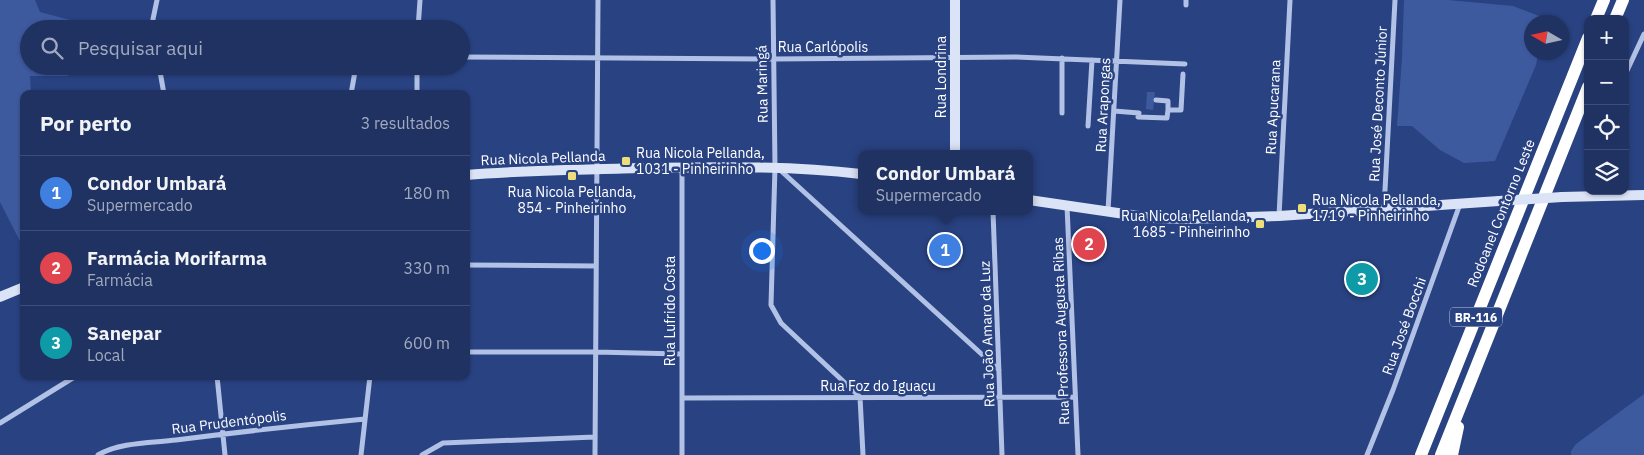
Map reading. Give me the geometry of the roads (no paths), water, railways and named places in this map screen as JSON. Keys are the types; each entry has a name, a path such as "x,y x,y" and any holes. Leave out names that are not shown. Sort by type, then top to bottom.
{"highway":[{"path":"1598,15 1604,0"},
{"path":"1617,15 1623,0"},
{"name":"Rodoanel Contorno Leste","path":"1422,455 1584,48"},
{"name":"BR-116","path":"1441,455 1584,98"},
{"path":"1452,455 1468,385"}],"main road":[{"name":"Rua Londrina","path":"955,0 955,150"},
{"name":"Rua Nicola Pellanda","path":"470,175 596,169 776,167 858,174"},
{"path":"1033,201 1152,218 1172,219 1279,216 1498,201 1644,195"},
{"path":"0,297 20,289"}],"street":[{"path":"153,20 157,0"},
{"path":"419,20 420,0"},
{"path":"595,455 598,0"},
{"name":"Rua Maringá","path":"773,0 776,167 771,305 781,323 860,397"},
{"name":"Rua Arapongas","path":"1108,211 1120,0"},
{"name":"Rua Apucarana","path":"1279,216 1290,0"},
{"name":"Rua José Deconto Júnior","path":"1384,209 1395,0"},
{"path":"1629,66 1644,34"},
{"name":"Rua Carlópolis","path":"470,57 1062,58 1185,64"},
{"path":"1062,58 1062,113"},
{"path":"1088,126 1092,60"},
{"path":"1168,110 1181,110 1184,74"},
{"path":"161,75 163,90"},
{"path":"352,90 354,75"},
{"path":"417,75 417,90"},
{"path":"1114,111 1139,113 1138,117 1167,118 1168,101 1156,100"},
{"path":"776,167 1000,370"},
{"name":"Rua Lufrido Costa","path":"682,168 682,455"},
{"name":"Rua José Bocchi","path":"1367,455 1393,390 1460,204"},
{"name":"Rua Professora Augusta Ribas","path":"1067,205 1078,455"},
{"name":"Rua João Amaro da Luz","path":"993,215 1002,455"},
{"path":"470,265 596,266"},
{"path":"470,352 682,354"},
{"path":"0,423 70,380"},
{"path":"217,380 226,455"},
{"path":"361,455 370,380"},
{"path":"860,397 863,455"},
{"name":"Rua Foz do Iguaçu","path":"682,398 1075,397"},
{"name":"Rua Prudentópolis","path":"98,455 109,449 127,446 365,419"},
{"path":"424,454 443,443 595,438"}],"place":[{"name":"Rua Nicola Pellanda, 1031 - Pinheirinho","path":"626,161"},
{"name":"Rua Nicola Pellanda, 854 - Pinheirinho","path":"572,176"},
{"name":"Rua Nicola Pellanda, 1719 - Pinheirinho","path":"1302,208"},
{"name":"Rua Nicola Pellanda, 1685 - Pinheirinho","path":"1260,224"},
{"name":"Farmácia Morifarma","path":"1089,244"},
{"name":"Condor Umbará","path":"945,250"},
{"name":"Sanepar","path":"1362,279"}]}
